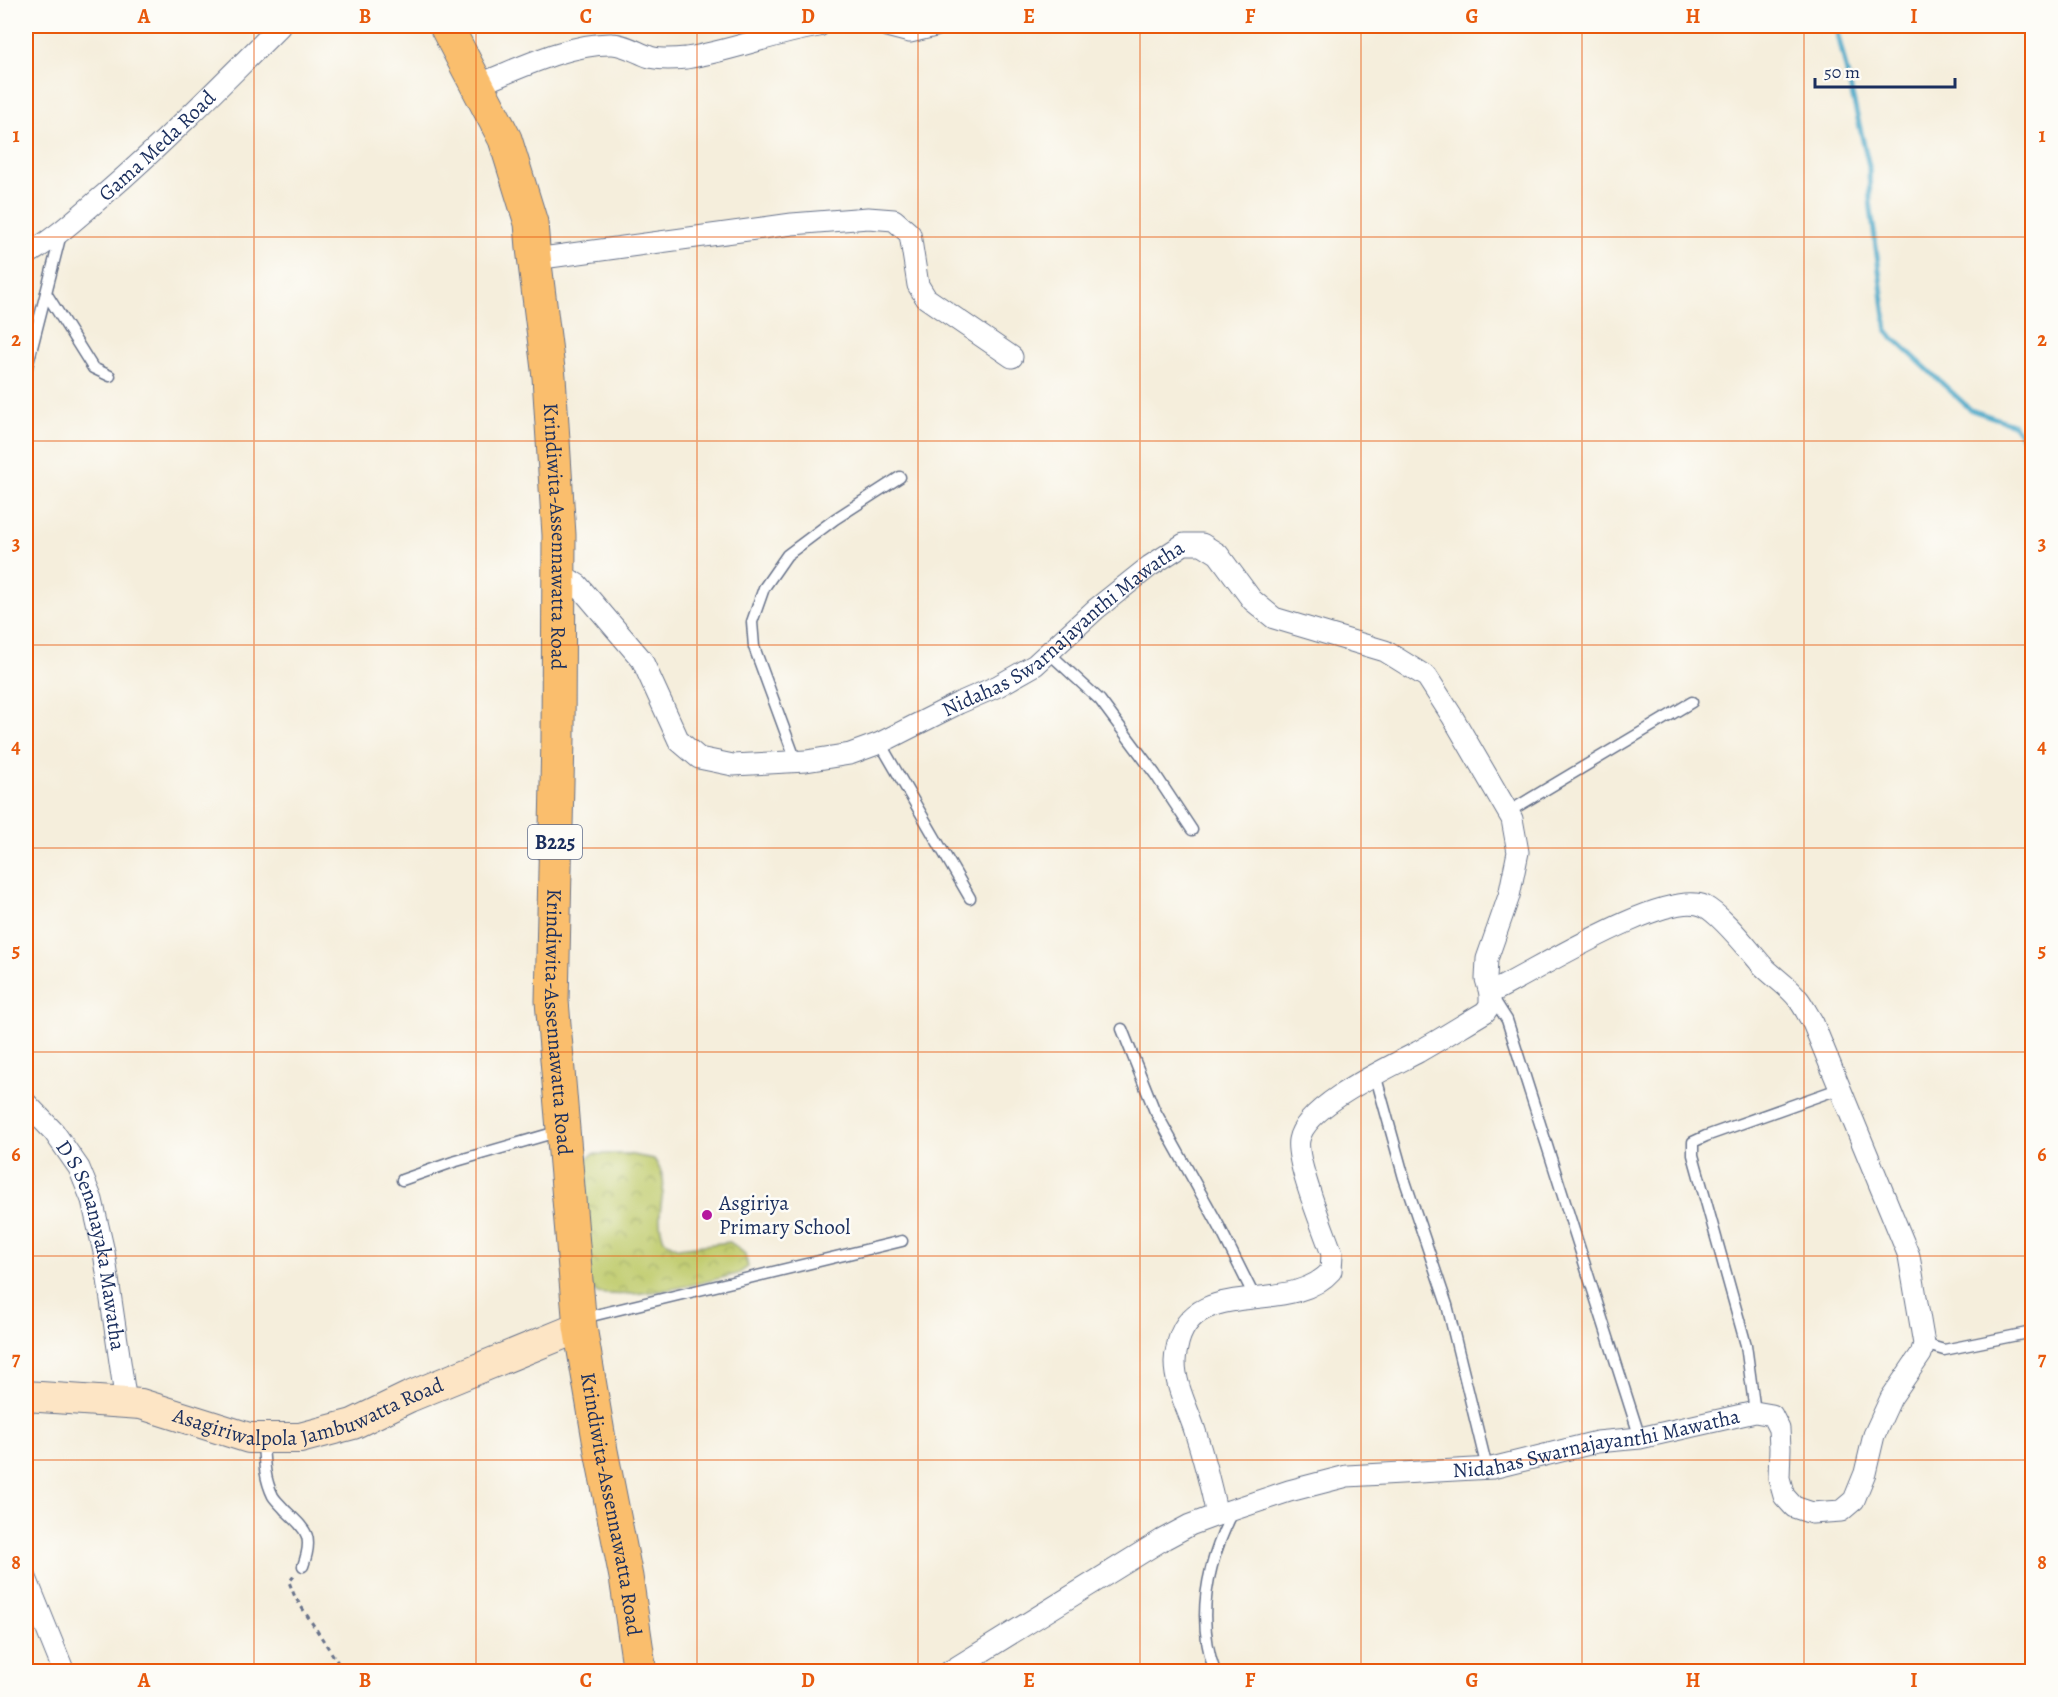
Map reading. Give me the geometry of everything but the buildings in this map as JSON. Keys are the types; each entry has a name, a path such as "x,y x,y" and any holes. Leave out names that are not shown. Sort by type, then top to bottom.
{"main road":[{"name":"Krindiwita-Assennawatta Road","path":"446,26 506,139 531,224 549,377 559,535 558,739 552,1001 580,1323 601,1451 626,1577 640,1671"}],"street":[{"name":"Gama Meda Road","path":"26,255 62,231 152,153 280,26"},
{"path":"477,85 540,60 590,45 615,44 653,58 685,58 729,49 797,29 819,26"},
{"path":"886,26 910,32 935,26"},
{"path":"535,259 792,224 857,219 894,220 910,234 918,285 926,298 1012,357"},
{"name":"Nidahas Swarnajayanthi Mawatha","path":"559,573 578,585 642,660 679,741 699,758 733,765 796,761 850,754 880,743 958,703 998,686 1035,665 1096,609 1150,566 1184,544 1202,544 1218,554 1252,600 1274,618 1385,651 1427,677 1458,725 1512,819 1518,852 1509,896 1487,959 1486,979 1491,993"},
{"path":"1226,1513 1180,1389 1174,1361 1178,1340 1183,1327 1193,1314 1219,1303 1298,1292 1323,1280 1331,1271 1332,1254 1300,1160 1298,1142 1302,1128 1320,1110 1375,1074 1418,1052 1485,1012 1490,1005 1491,993 1518,981 1614,927 1662,909 1687,903 1703,906 1715,914 1767,970 1798,998 1813,1023 1841,1088 1909,1256 1924,1344"},
{"name":"D S Senanayaka Mawatha","path":"26,1103 54,1132 79,1168 92,1200 104,1252 126,1403"},
{"name":"Asagiriwalpola Jambuwatta Road","path":"26,1396 141,1404 249,1438 300,1438 353,1424 409,1397 580,1323"},
{"name":"Nidahas Swarnajayanthi Mawatha","path":"949,1671 1190,1525 1289,1491 1347,1476 1487,1468 1597,1442 1640,1438 1755,1412 1772,1415 1779,1429 1779,1478 1784,1496 1794,1507 1812,1513 1841,1511 1854,1500 1874,1436 1891,1398 1921,1354 1924,1344"},
{"path":"26,1578 64,1671"}],"lane":[{"path":"26,371 62,231"},
{"path":"46,293 93,368 110,376"},
{"path":"796,761 754,647 752,622 764,588 787,555 835,519 900,477"},
{"path":"1049,653 1100,700 1155,774 1192,830"},
{"path":"1508,812 1692,702"},
{"path":"880,743 970,898"},
{"path":"1491,993 1507,1020 1640,1438"},
{"path":"1122,1029 1154,1109 1219,1226 1255,1299"},
{"path":"1375,1074 1404,1178 1447,1305 1487,1468"},
{"path":"1755,1412 1746,1345 1693,1155 1693,1142 1841,1088"},
{"path":"402,1180 453,1162 564,1130"},
{"path":"580,1323 902,1241"},
{"path":"1924,1344 1944,1350 2032,1332"},
{"path":"263,1438 264,1474 274,1498 297,1521 308,1536 309,1549 303,1566"},
{"path":"1215,1671 1204,1623 1207,1585 1226,1513"}],"path":[{"path":"303,1566 289,1582 295,1597 344,1671"}],"green space":[{"path":"594,1154 627,1154 654,1159 664,1183 660,1221 664,1240 678,1248 730,1242 745,1254 748,1267 738,1274 650,1293 596,1293 587,1282 578,1163"}],"waterway":[{"path":"1836,26 1869,166 1870,201 1887,332 1971,410 2013,424 2032,450"}],"place":[{"name":"Asgiriya Primary School","path":"707,1215"}]}
